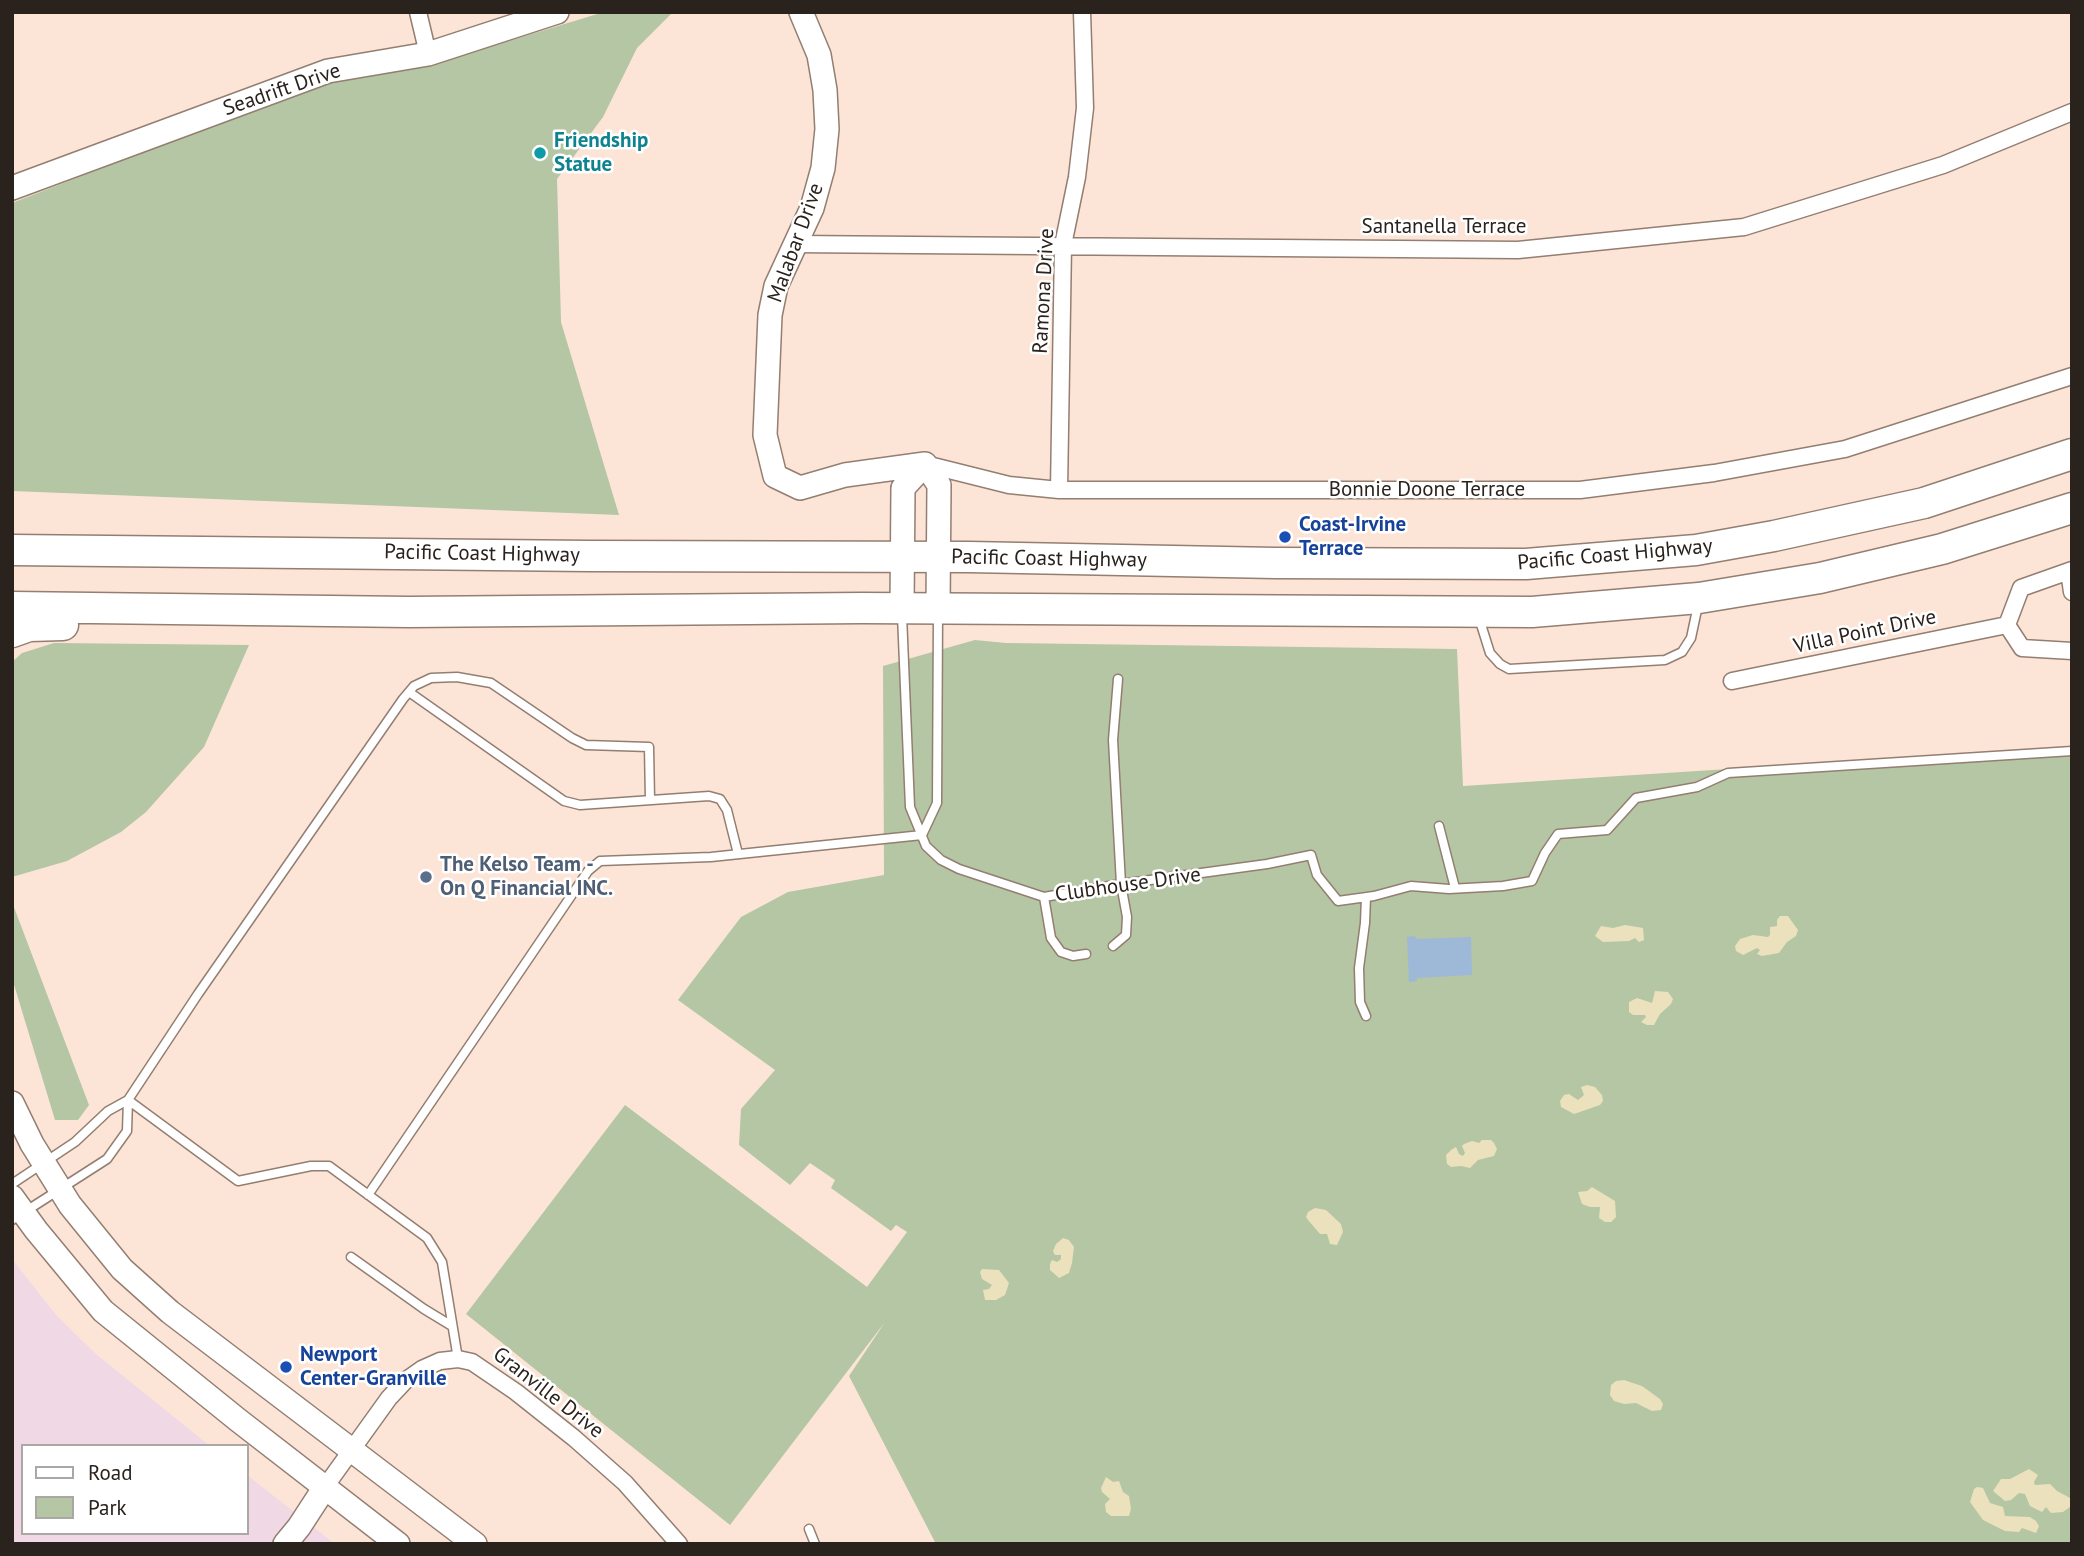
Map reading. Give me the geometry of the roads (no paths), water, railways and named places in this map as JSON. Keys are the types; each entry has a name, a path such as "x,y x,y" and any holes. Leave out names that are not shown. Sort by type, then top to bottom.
{"highway":[{"name":"Pacific Coast Highway","path":"12,550 901,558 938,556 1275,564 1526,564 1696,550 1846,522 1924,503 2072,454"},
{"path":"12,607 409,612 902,608 1532,612 1699,598 1820,578 1928,552 2072,508"},
{"path":"12,632 29,626 62,625 122,608"}],"street":[{"path":"418,12 428,54"},
{"name":"Seadrift Drive","path":"12,188 328,71 428,54 558,12"},
{"name":"Malabar Drive","path":"775,476 765,435 770,315 776,286 812,208 823,168 827,129 825,90 818,55 801,12"},
{"name":"Ramona Drive","path":"1059,490 1063,245 1077,177 1085,108 1082,12"},
{"name":"Santanella Terrace","path":"794,244 1518,250 1744,226 1943,165 2072,111"},
{"name":"Bonnie Doone Terrace","path":"775,476 800,488 845,475 925,464 1009,485 1059,490 1580,489 1714,473 1845,449 2072,376"},
{"path":"925,464 939,485 938,609"},
{"name":"Clubhouse Drive","path":"902,608 902,488 925,464"},
{"path":"2072,592 2070,571 2021,588 2007,625 2022,648 2072,652"},
{"name":"Villa Point Drive","path":"1732,681 2007,625"},
{"path":"12,1103 60,1191 122,1269 170,1312 475,1544"},
{"path":"16,1210 103,1311 173,1369 398,1544"},
{"name":"Granville Drive","path":"325,1487 405,1381 422,1369 458,1359 472,1362 484,1369 575,1438 625,1483 679,1544"},
{"path":"285,1544 325,1487"}],"lane":[{"path":"1477,612 1490,653 1509,669 1665,660 1682,652 1691,638 1699,598"},
{"name":"Clubhouse Drive","path":"902,608 910,807 926,846 941,860 959,869 1044,897 1198,875 1311,855 1317,875 1338,901 1366,897"},
{"path":"368,1195 588,871 600,861 711,858 922,835 937,803 938,609"},
{"path":"12,1184 75,1142 108,1111 128,1101 198,994 414,686 431,678 457,677 491,683 586,745 649,747 650,800"},
{"path":"1114,946 1126,935 1127,917 1121,884 1113,740 1118,679"},
{"path":"409,692 564,801 580,805 709,796 720,799 727,810 738,854"},
{"path":"1366,1016 1360,1002 1359,968 1366,897 1411,886 1455,888 1503,886 1532,881 1545,853 1558,834 1607,830 1636,798 1697,787 1728,773 2072,751"},
{"path":"1439,826 1455,888"},
{"path":"1044,897 1051,938 1061,952 1073,956 1086,954"},
{"path":"16,1210 60,1191 107,1159 127,1131 128,1101"},
{"path":"128,1101 237,1181 311,1166 329,1167 427,1238 442,1262 458,1359"},
{"path":"351,1257 452,1326"},
{"path":"809,1529 815,1544"}],"water":[{"path":"1415,936 1416,939 1471,937 1472,975 1417,978 1417,981 1409,982 1407,937"}],"place":[{"name":"Friendship Statue","path":"540,153"},
{"name":"Coast-Irvine Terrace","path":"1285,537"},
{"name":"The Kelso Team - On Q Financial INC.","path":"426,877"},
{"name":"Newport Center-Granville","path":"286,1367"}]}
